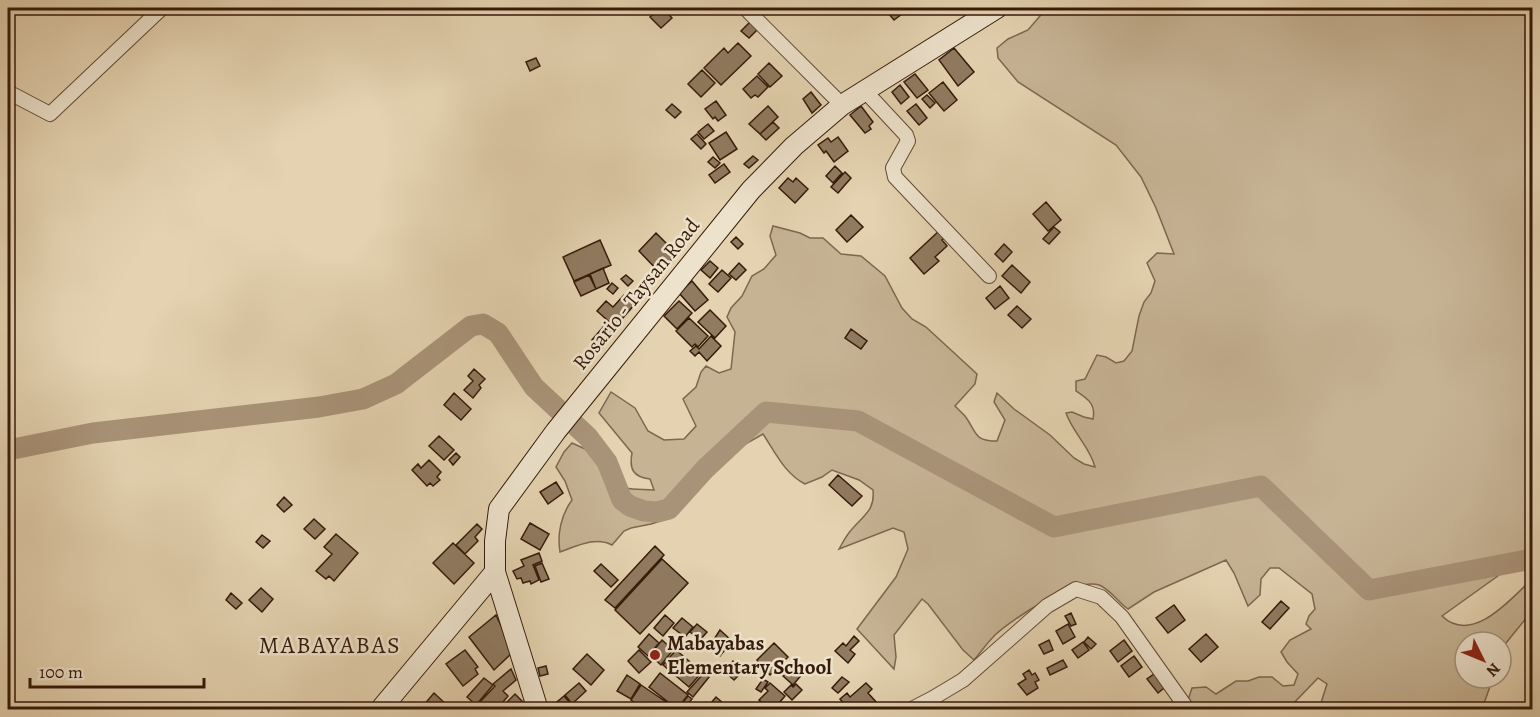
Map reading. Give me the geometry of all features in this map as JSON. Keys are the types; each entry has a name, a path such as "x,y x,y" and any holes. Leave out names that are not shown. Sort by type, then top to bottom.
{"main road":[{"name":"Rosario - Taysan Road","path":"537,710 495,572 495,541 499,509 556,431 751,190 794,146 842,105 997,8"},
{"path":"380,710 495,572"}],"street":[{"path":"8,92 50,114 162,8"},
{"path":"745,8 842,105"},
{"path":"865,91 906,135 908,141 893,168 895,177 989,276"},
{"path":"910,710 963,680 1047,606 1076,589 1101,597 1122,617 1188,710"}],"shaded area":[{"path":"1076,8 1089,11 1100,8 1532,8 1532,547 1502,573 1442,616 1454,624 1478,623 1502,608 1532,579 1532,611 1513,634 1513,630 1453,630 1453,690 1489,690 1482,709 1325,709 1320,706 1327,684 1318,678 1288,709 1196,709 1188,700 1192,688 1206,687 1216,694 1236,681 1248,681 1259,677 1272,677 1283,686 1294,685 1298,674 1281,652 1290,640 1311,629 1306,624 1315,609 1312,594 1279,568 1270,568 1261,579 1260,595 1248,606 1226,560 1154,592 1128,609 1107,589 1099,585 1089,584 1075,587 1029,610 1003,628 974,660 963,650 922,599 894,635 896,657 894,669 857,629 896,577 908,549 904,532 893,528 839,549 871,507 873,490 859,480 832,470 805,484 786,469 763,434 733,451 667,519 624,531 612,545 600,541 560,552 561,525 572,500 565,481 556,467 564,452 572,443 594,455 612,479 621,486 629,489 654,490 650,479 636,474 631,464 632,453 599,413 611,392 635,408 648,431 664,440 684,439 696,426 683,399 696,387 701,372 706,366 719,373 731,369 735,332 727,317 731,308 742,296 752,276 764,269 776,255 770,236 773,226 810,238 823,238 841,254 861,256 885,276 902,308 912,319 926,327 977,374 975,384 955,406 979,437 997,441 1005,420 994,402 997,393 1014,409 1050,435 1074,458 1095,467 1066,413 1072,412 1093,419 1092,406 1076,391 1076,381 1085,379 1097,355 1116,363 1124,361 1132,351 1139,316 1155,281 1147,263 1157,253 1174,254 1141,177 1116,145 1018,82 998,58 997,48 1008,39 1028,30 1046,9"}],"building":[{"path":"661,8 672,18 661,28 650,17"},
{"path":"896,8 902,14 894,20 888,13"},
{"path":"751,21 759,28 749,38 741,31"},
{"path":"738,43 751,56 721,85 704,68 724,48 728,53"},
{"path":"954,48 974,72 958,86 939,60"},
{"path":"536,58 540,66 530,71 526,62"},
{"path":"769,63 782,76 770,87 758,74"},
{"path":"702,70 715,83 701,97 688,84"},
{"path":"915,74 928,90 917,98 904,82"},
{"path":"757,76 768,87 758,97 755,95 751,98 743,89"},
{"path":"943,82 957,100 944,111 929,93"},
{"path":"900,85 909,97 901,104 892,92"},
{"path":"811,92 821,105 812,113 803,99"},
{"path":"927,95 935,103 930,108 922,99"},
{"path":"716,101 726,115 718,121 715,117 713,119 705,109"},
{"path":"672,104 681,112 675,118 666,110"},
{"path":"916,104 927,118 919,125 907,111"},
{"path":"768,106 778,117 760,134 749,124"},
{"path":"861,106 873,122 869,126 871,129 865,133 850,115"},
{"path":"773,122 779,128 766,140 760,134"},
{"path":"708,124 714,131 704,139 698,132"},
{"path":"726,132 737,149 720,160 709,143"},
{"path":"697,134 706,144 701,149 691,139"},
{"path":"838,137 848,151 834,162 818,145 828,138 831,142"},
{"path":"753,156 758,160 749,168 744,164"},
{"path":"713,157 720,163 715,168 708,162"},
{"path":"724,164 730,172 715,183 709,175"},
{"path":"835,166 842,173 833,183 826,176"},
{"path":"845,172 851,178 838,193 831,187"},
{"path":"788,178 793,182 796,178 808,189 795,203 779,188"},
{"path":"1046,202 1061,220 1048,231 1033,214"},
{"path":"851,215 863,227 847,242 836,230"},
{"path":"1054,227 1060,232 1049,244 1043,239"},
{"path":"940,230 946,236 942,240 947,246 935,257 939,261 924,274 910,258"},
{"path":"656,233 677,254 659,272 639,251"},
{"path":"736,237 743,244 738,249 731,242"},
{"path":"600,240 611,265 574,281 563,257"},
{"path":"1004,244 1012,252 1003,262 995,254"},
{"path":"710,261 718,268 710,278 701,270"},
{"path":"739,263 746,270 736,280 729,274"},
{"path":"1012,265 1030,282 1021,293 1002,276"},
{"path":"603,268 609,283 596,289 590,274"},
{"path":"722,270 731,278 718,292 709,284"},
{"path":"589,275 596,289 581,296 574,282"},
{"path":"626,275 633,281 628,286 621,279"},
{"path":"692,281 708,300 695,311 679,293"},
{"path":"612,283 618,288 613,294 607,289"},
{"path":"1000,286 1009,298 995,309 986,298"},
{"path":"624,295 635,304 615,327 597,311 606,301 613,307"},
{"path":"679,301 692,313 677,329 664,316"},
{"path":"1017,306 1031,319 1022,328 1008,315"},
{"path":"710,310 726,326 715,338 698,322"},
{"path":"689,318 708,336 698,347 695,344 692,347 676,331"},
{"path":"604,326 616,332 602,348 592,340"},
{"path":"851,329 867,341 861,349 845,338"},
{"path":"711,336 721,346 707,361 699,352 695,356 690,351 696,346 699,349"},
{"path":"474,369 485,379 479,385 481,388 473,398 464,390 473,381 468,376"},
{"path":"454,393 471,409 461,420 444,405"},
{"path":"439,436 454,450 444,460 429,446"},
{"path":"456,453 460,457 453,465 449,460"},
{"path":"429,460 441,472 437,477 440,480 433,486 430,483 427,486 412,470 418,464 421,468"},
{"path":"838,475 862,496 852,506 829,485"},
{"path":"556,482 563,493 548,504 540,492"},
{"path":"284,497 292,505 284,512 277,505"},
{"path":"314,519 325,529 315,539 304,529"},
{"path":"530,523 549,534 540,550 521,539"},
{"path":"477,524 482,529 475,537 478,541 465,554 456,545"},
{"path":"336,534 358,553 334,581 329,576 326,579 316,571 332,554 324,547"},
{"path":"262,535 270,541 263,548 256,542"},
{"path":"453,543 474,563 454,584 433,563"},
{"path":"655,546 664,555 615,608 605,600"},
{"path":"539,553 542,561 533,565 539,580 531,584 530,581 523,583 521,578 517,579 513,571 524,566 521,560"},
{"path":"662,559 688,583 640,634 615,610"},
{"path":"542,563 549,579 541,582 535,566"},
{"path":"601,564 618,580 611,587 594,571"},
{"path":"261,588 273,599 262,612 249,600"},
{"path":"231,593 242,603 236,609 226,600"},
{"path":"1281,601 1289,608 1270,629 1262,622"},
{"path":"1174,605 1185,620 1168,633 1156,618"},
{"path":"1071,613 1076,624 1071,626 1065,616"},
{"path":"496,615 513,652 494,670 469,637"},
{"path":"665,615 674,623 663,636 654,628"},
{"path":"682,618 693,627 685,637 673,628"},
{"path":"697,624 707,632 700,640 690,632"},
{"path":"1068,624 1075,637 1063,644 1056,631"},
{"path":"720,630 732,641 720,656 709,647"},
{"path":"649,634 659,643 648,656 638,647"},
{"path":"1206,634 1218,647 1201,662 1189,649"},
{"path":"854,636 859,641 850,650 855,654 848,663 835,651 843,643 846,646"},
{"path":"1088,637 1096,644 1091,649 1084,642"},
{"path":"662,640 673,650 661,665 650,655"},
{"path":"1049,640 1053,650 1044,654 1039,645"},
{"path":"1124,640 1132,651 1118,662 1110,651"},
{"path":"1083,642 1089,650 1078,658 1072,650"},
{"path":"774,643 788,657 770,675 757,660"},
{"path":"465,650 478,667 475,669 478,674 463,686 446,664"},
{"path":"639,650 651,662 639,673 628,661"},
{"path":"676,650 702,672 689,687 663,665"},
{"path":"587,654 604,670 591,685 573,669"},
{"path":"1134,656 1142,667 1129,677 1121,666"},
{"path":"1063,660 1067,667 1050,675 1047,668"},
{"path":"733,661 743,671 734,680 724,671"},
{"path":"793,663 804,672 793,685 783,676"},
{"path":"546,666 548,674 540,676 538,668"},
{"path":"511,669 516,680 503,691 508,696 496,710 489,710 480,702 495,686 493,684"},
{"path":"1029,670 1032,675 1035,673 1039,680 1035,682 1038,688 1027,695 1018,684 1026,679 1023,674"},
{"path":"660,673 688,695 677,709 649,687"},
{"path":"704,673 709,677 693,697 687,692"},
{"path":"1154,674 1164,688 1158,693 1147,679"},
{"path":"627,675 640,684 631,699 617,691"},
{"path":"842,677 849,682 838,693 832,688"},
{"path":"484,678 493,685 476,705 467,697"},
{"path":"763,679 768,682 761,692 756,689"},
{"path":"579,683 586,691 572,704 565,695"},
{"path":"770,683 785,696 773,710 769,710 759,700 768,691 765,688"},
{"path":"866,683 872,689 868,693 878,704 872,710 849,710 840,699 847,693 850,697"},
{"path":"796,684 802,690 792,700 784,692 791,685 793,687"},
{"path":"641,685 678,710 645,710 631,700"},
{"path":"434,693 450,708 448,710 425,710 422,707"},
{"path":"515,694 524,703 517,710 506,710 503,706"},
{"path":"564,696 571,704 565,710 553,710 551,707"},
{"path":"688,696 692,699 683,710 679,707"},
{"path":"716,697 731,710 705,710"}],"waterway":[{"path":"8,450 93,433 319,407 363,399 396,384 471,326 483,324 498,333 534,387 588,437 607,462 622,500 644,511 657,512 669,509 705,469 766,412 858,421 1054,527 1261,486 1369,590 1532,559"}],"place":[{"name":"Mabayabas Elementary School","path":"655,655"}],"district":[{"name":"MABAYABAS","path":"330,645"}]}
